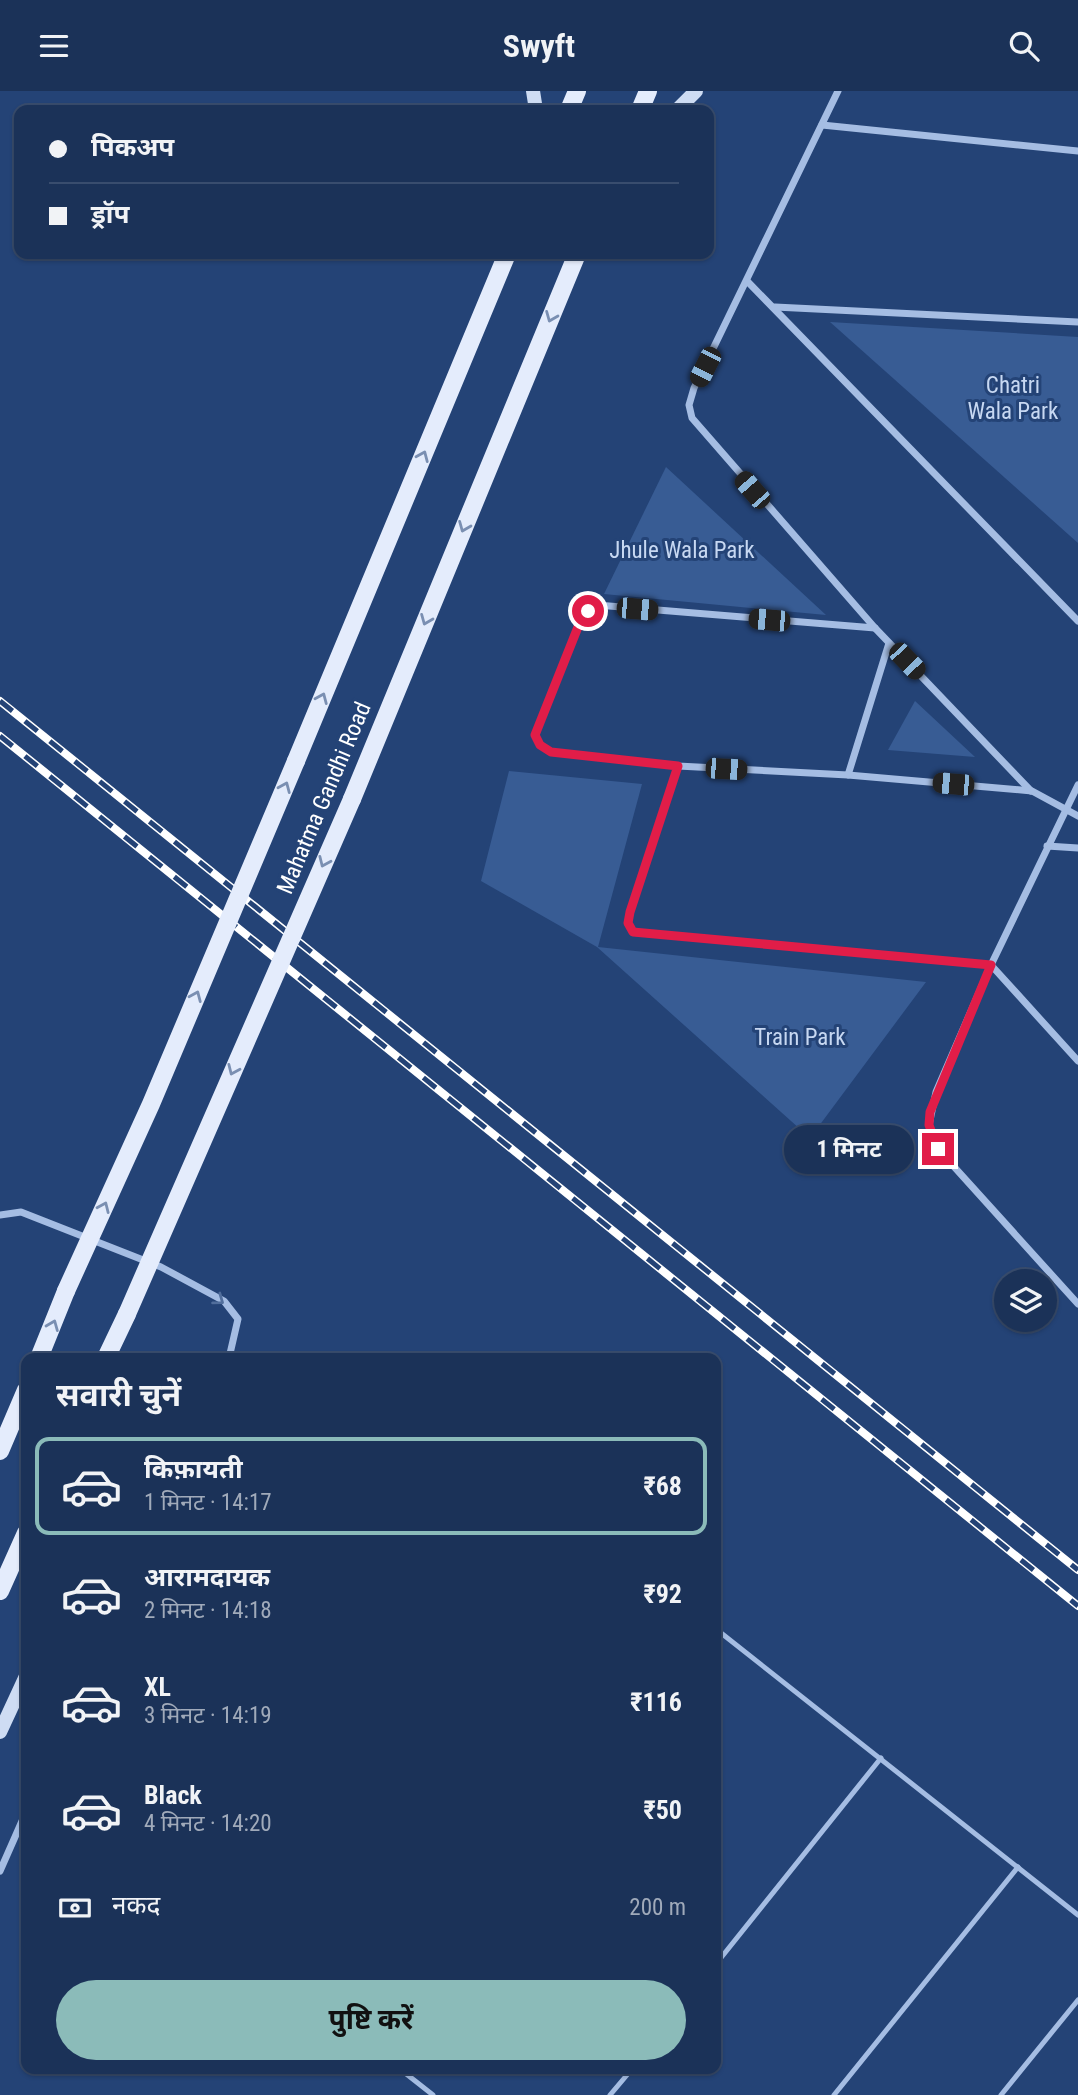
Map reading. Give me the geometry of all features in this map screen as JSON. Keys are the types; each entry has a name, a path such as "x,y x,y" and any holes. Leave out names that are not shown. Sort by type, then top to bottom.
{"main road":[{"path":"682,105 696,91"},
{"name":"Mahatma Gandhi Road","path":"41,1353 66,1291 156,1092 505,259"},
{"name":"Mahatma Gandhi Road","path":"108,1353 352,799 575,259"},
{"path":"0,1451 21,1402"},
{"path":"0,1434 18,1410"},
{"path":"0,1591 21,1544"},
{"path":"0,1732 21,1687"}],"street":[{"path":"838,91 748,282 694,388 689,405 692,418 875,628 1032,791 1078,816"},
{"path":"822,125 1078,151"},
{"path":"748,282 1078,621"},
{"path":"774,307 1078,322"},
{"path":"875,628 597,605 588,611 580,622 535,735 540,745 551,752 678,766 848,775 1032,791"},
{"path":"848,775 889,643"},
{"path":"678,766 630,912 628,923 633,932 991,965 1078,1061"},
{"path":"1078,785 991,965 936,1092 929,1125 938,1149 1078,1304"},
{"path":"1047,846 1078,848"},
{"path":"0,1215 21,1212 104,1243 161,1267 225,1301 237,1319 230,1353"},
{"path":"0,1871 21,1823"}],"lane":[{"path":"721,1633 1078,1915"},
{"path":"721,1958 881,1758"},
{"path":"834,2095 1017,1867"},
{"path":"1002,2095 1078,2000"},
{"path":"406,2074 433,2095"},
{"path":"610,2095 628,2074"}],"green space":[{"name":"Chatri Wala Park","path":"830,322 1078,337 1078,543"},
{"name":"Jhule Wala Park","path":"666,467 826,615 604,594"},
{"path":"915,701 975,757 888,750"},
{"name":"Train Park","path":"509,771 642,784 598,947 926,982 810,1138 597,947 481,881"}],"railway":[{"path":"0,701 1078,1570"},
{"path":"0,736 1078,1606"}],"route":[{"path":"588,611 580,622 535,735 540,745 551,752 678,766 630,912 628,923 633,932 991,965 936,1092 930,1112 929,1125 938,1149"}]}
